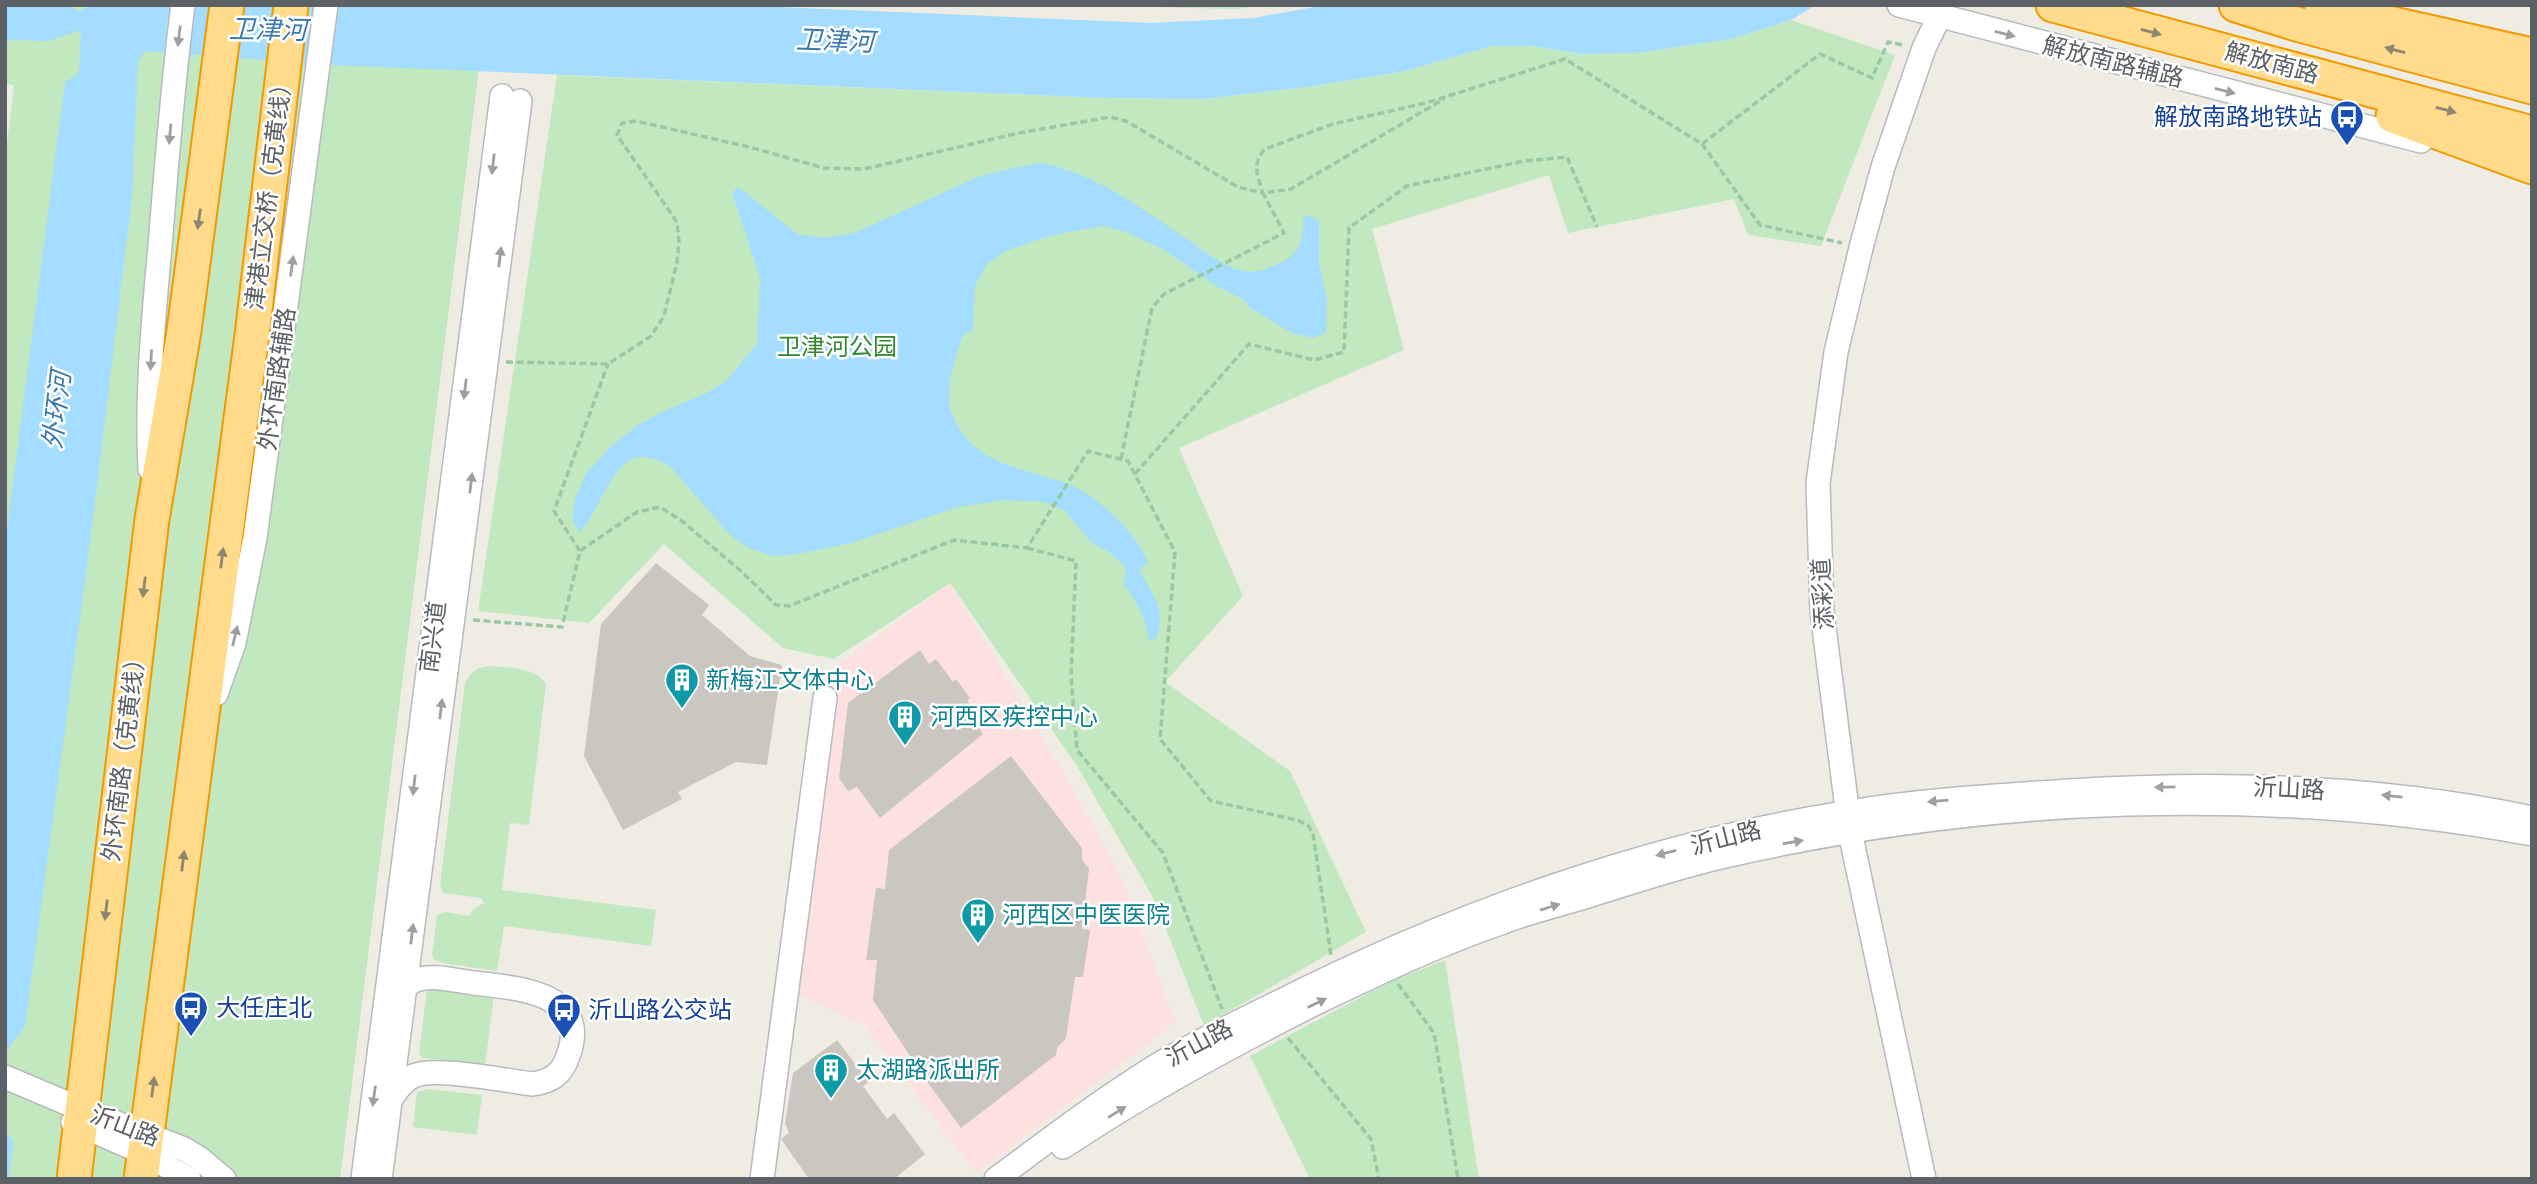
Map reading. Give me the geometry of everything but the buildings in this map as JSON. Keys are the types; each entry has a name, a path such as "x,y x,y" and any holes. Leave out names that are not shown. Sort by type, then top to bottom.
{"highway":[{"name":"外环南路（克黄线）","path":"74,1179 152,519 184,331 227,5"},
{"name":"津港立交桥（克黄线）","path":"198,747 252,335 291,5"},
{"name":"解放南路","path":"2053,5 2532,133"},
{"name":"解放南路","path":"2236,5 2300,25 2532,87"},
{"path":"2304,5 2532,55"},
{"path":"2214,48 2532,168"},
{"path":"144,1156 198,747"}],"street":[{"path":"152,519 148,405 183,5"},
{"name":"外环南路辅路","path":"198,747 234,643 255,538 326,5"},
{"path":"1899,5 1939,17"},
{"path":"2386,5 2532,46"},
{"name":"添彩道","path":"1924,1179 1848,822 1822,612 1818,483 1836,352 1861,248 1883,167 1924,48 1939,17"},
{"name":"解放南路辅路","path":"1939,17 2532,168"},
{"name":"南兴道","path":"363,1179 511,99 486,362 380,1179"},
{"path":"762,1179 825,698"},
{"name":"沂山路","path":"1021,1179 1059,1150 1125,1107 1276,1023 1387,968 1504,921 1656,875 1848,822 2014,794 2171,786 2307,789 2374,794 2430,800 2532,818"},
{"name":"沂山路","path":"996,1179 1112,1094 1161,1063 1334,974 1438,929 1619,866 1757,829 2031,810 2183,803 2361,810 2431,817 2532,834"},
{"path":"383,1028 405,986 415,980 435,978 540,993 557,1003 571,1023 572,1044 560,1072 546,1082 533,1084 432,1072 412,1076 398,1087 391,1099"},
{"name":"沂山路","path":"12,1087 82,1118 144,1156 189,1179"},
{"name":"沂山路","path":"144,1156 184,1149 200,1158 224,1179"}],"path":[{"path":"1702,144 1820,54 1872,78 1888,42 1924,48"},
{"path":"1121,459 1153,308 1164,294 1284,233 1263,193 1255,167 1258,156 1265,149 1333,124 1449,96 1565,59 1702,144 1760,225 1861,248"},
{"path":"486,362 608,364 651,336 664,316 673,288 679,242 677,222 617,135 622,123 636,121 749,147 824,168 864,169 1019,133 1110,117 1126,121 1238,187 1263,193 1291,188 1449,96"},
{"path":"1135,474 1249,344 1314,360 1344,352 1349,228 1407,186 1524,161 1567,157 1597,227"},
{"path":"580,551 554,511 608,364"},
{"path":"1027,548 1088,451 1128,461 1175,552 1160,739 1211,801 1297,820 1308,825 1312,834 1334,974"},
{"path":"453,618 562,627 580,551 638,512 660,507 682,521 776,605 789,606 954,540 1027,548 1076,561 1071,677 1077,750 1163,853 1229,1027"},
{"path":"1387,968 1434,1033 1458,1179"},
{"path":"1276,1023 1371,1139 1379,1179"}],"shaded area":[{"path":"950,583 1119,871 1176,1022 976,1173 863,1024 798,994 834,694 816,691 821,678"}],"green space":[{"path":"5,5 487,5 340,1179 5,1179 5,159 14,86 5,82"},
{"path":"1062,5 1263,5 1236,9"},
{"name":"卫津河公园","path":"1791,20 1895,55 1821,246 1748,235 1734,199 1568,233 1549,175 1372,229 1404,350 1179,448 1243,596 1165,682 1290,771 1366,932 1204,1026 1155,901 1077,766 950,583 834,659 783,648 664,544 589,623 478,611 557,75 1106,98 1204,99 1401,72 1492,46 1532,46 1583,54 1637,53 1731,39"},
{"path":"490,666 529,671 546,684 529,825 510,823 502,890 656,910 651,946 504,926 497,971 443,963 434,959 432,954 437,915 445,912 469,916 473,909 484,903 481,898 443,893 440,885 465,683 475,670"},
{"path":"1445,960 1479,1179 1310,1179 1250,1056 1389,982"},
{"path":"431,988 494,995 485,1065 422,1058 419,1053 427,990"},
{"path":"428,1089 482,1095 477,1135 413,1127 417,1092"}],"water":[{"name":"卫津河","path":"5,5 65,5 80,11 88,5 731,5 1150,23 1253,18 1326,5 1816,5 1791,20 1731,39 1637,53 1583,54 1532,46 1492,46 1401,72 1204,99 1106,98 331,65 145,51 138,62 132,197 90,543 25,1026 5,1053 5,545 65,82 79,73 81,30 48,41 5,40"},
{"path":"1041,163 1062,168 1100,184 1215,258 1245,271 1262,270 1287,259 1300,243 1303,218 1309,215 1319,221 1319,264 1327,298 1326,332 1314,338 1292,333 1164,250 1126,232 1103,226 1058,234 1003,252 987,264 975,285 973,330 963,335 951,377 949,405 954,418 963,435 976,448 1006,464 1075,487 1096,501 1128,530 1148,562 1139,570 1159,609 1157,638 1149,641 1141,611 1124,585 1126,567 1109,552 1092,543 1064,510 1044,502 1004,500 958,507 851,543 773,556 749,548 730,535 670,466 655,459 639,457 629,460 613,477 580,532 572,521 575,499 586,474 611,446 638,425 705,394 726,381 757,344 760,278 732,193 738,187 797,234 823,238 854,233 978,177"},
{"path":"5,1131 13,1142 9,1179 5,1179"}],"place":[{"name":"解放南路地铁站","path":"2347,147"},
{"name":"新梅江文体中心","path":"682,710"},
{"name":"河西区疾控中心","path":"905,747"},
{"name":"河西区中医医院","path":"978,945"},
{"name":"大任庄北","path":"191,1038"},
{"name":"沂山路公交站","path":"564,1040"},
{"name":"太湖路派出所","path":"831,1100"}],"water label":[{"name":"外环河","path":"57,410"}]}
